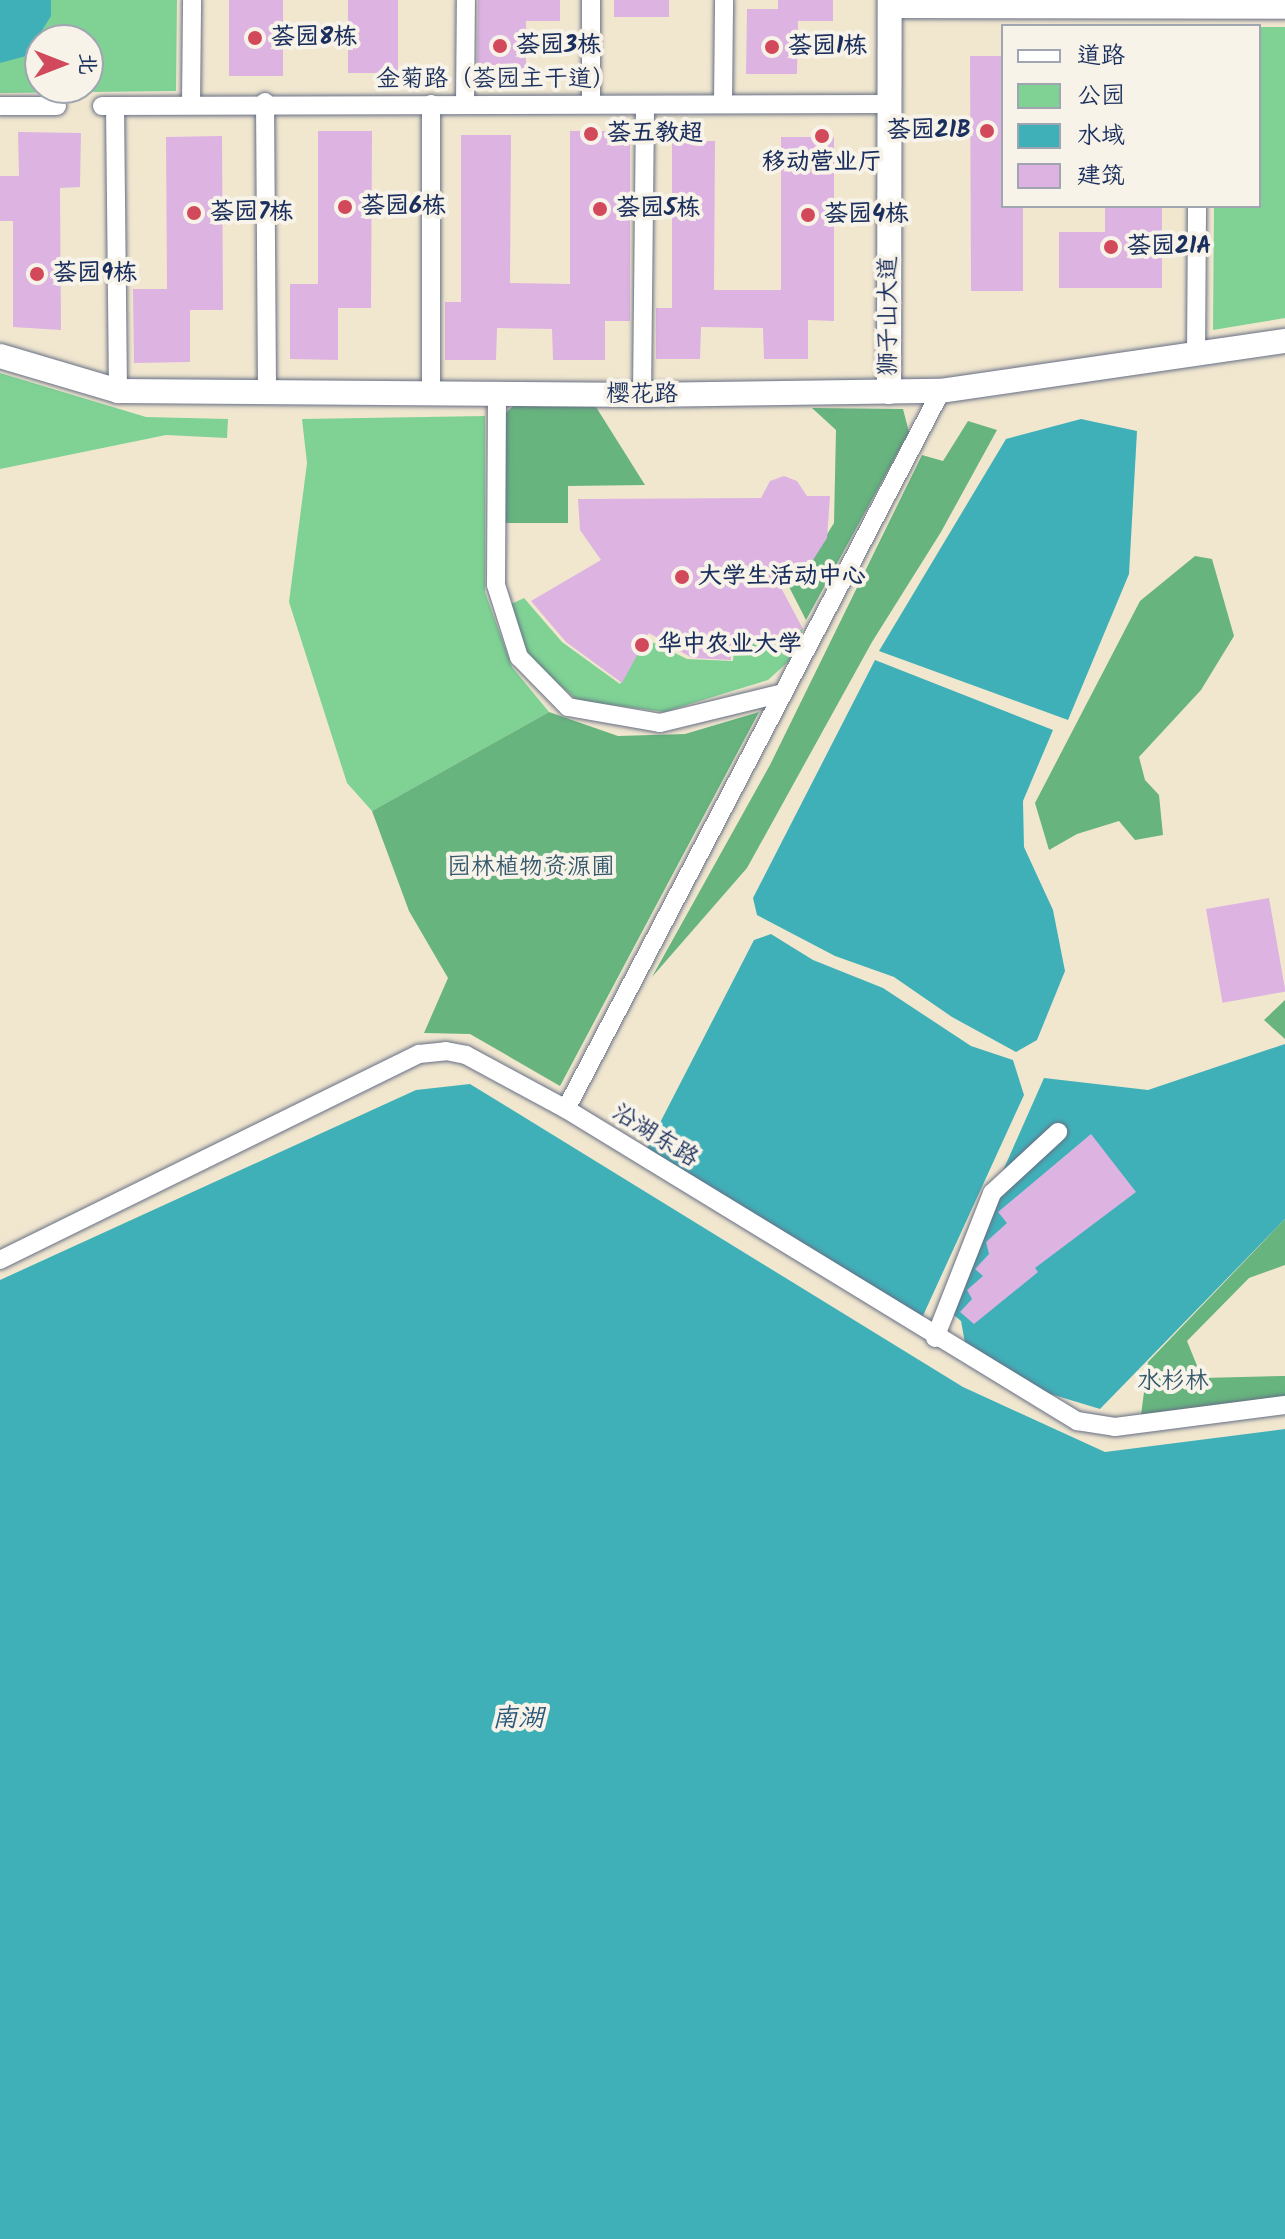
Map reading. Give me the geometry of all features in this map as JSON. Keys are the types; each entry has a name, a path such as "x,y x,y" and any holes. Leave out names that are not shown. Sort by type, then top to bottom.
{"street":[{"path":"191,104 192,0"},
{"path":"465,105 466,0"},
{"path":"591,0 591,104"},
{"path":"723,103 724,0"},
{"path":"890,3 1198,16 1285,7"},
{"name":"狮子山大道","path":"889,392 890,3"},
{"path":"265,102 267,395"},
{"name":"金菊路（荟园主干道）","path":"118,391 109,106 265,102 890,104"},
{"path":"431,104 431,395"},
{"path":"642,395 645,105"},
{"path":"0,106 57,106"},
{"path":"1196,355 1197,208"},
{"name":"樱花路","path":"0,356 118,391 267,395 642,395 941,391 1285,341"},
{"path":"566,1109 941,391"},
{"path":"497,395 496,585 519,657 568,707 660,723 783,693"},
{"name":"沿湖东路","path":"0,1260 419,1054 466,1055 566,1109 935,1338 1077,1421 1115,1427 1285,1405"},
{"path":"935,1338 992,1193 1058,1132"}],"green space":[{"path":"0,0 177,0 176,91 104,92 104,24 24,24 24,93 0,93"},
{"path":"1261,27 1285,27 1285,318 1213,330 1214,208 1261,208"},
{"path":"0,373 146,417 228,419 227,438 166,435 0,469"},
{"path":"513,406 596,407 645,485 568,486 568,523 499,523 498,420"},
{"path":"812,408 903,409 909,432 806,620 784,577 809,563 834,523 836,430"},
{"path":"485,416 485,592 512,667 549,712 372,811 347,783 289,602 307,463 302,419"},
{"path":"968,421 997,430 941,532 872,642 747,868 652,977 770,765 922,455 943,461"},
{"path":"1195,556 1212,559 1234,636 1201,690 1139,757 1145,780 1159,795 1163,835 1135,840 1119,821 1077,834 1049,850 1035,803 1140,601"},
{"path":"524,598 562,642 620,684 646,639 687,659 733,661 734,648 803,629 790,660 768,680 664,712 577,700 524,654 507,606"},
{"name":"园林植物资源圃","path":"549,712 618,736 685,734 759,712 560,1086 470,1034 424,1033 448,978 409,911 372,811"},
{"path":"1285,1000 1285,1039 1264,1020"},
{"name":"水杉林","path":"1285,1219 1285,1265 1249,1278 1187,1341 1202,1378 1285,1376 1285,1397 1141,1415 1148,1362"}],"water":[{"path":"0,0 51,0 51,16 46,24 24,24 24,57 0,63"},
{"path":"1081,419 1137,431 1129,574 1068,720 879,651 1006,439"},
{"path":"875,660 1053,730 1023,801 1024,847 1053,910 1065,971 1037,1040 1016,1052 952,1017 894,977 835,956 757,915 753,898"},
{"path":"771,934 813,960 883,988 971,1046 1013,1060 1024,1095 921,1320 647,1148 754,940"},
{"path":"1285,1044 1285,1219 1100,1409 1044,1392 965,1343 961,1321 943,1306 1044,1078 1148,1090"},
{"name":"南湖","path":"470,1084 963,1387 1105,1452 1285,1429 1285,2239 0,2239 0,1280 416,1090"}],"building":[{"name":"荟园8栋","path":"229,0 283,0 283,76 229,76"},
{"name":"荟园8栋","path":"348,0 398,0 398,73 348,73"},
{"name":"荟园3栋","path":"478,0 560,0 560,21 526,21 526,72 477,72"},
{"path":"614,0 669,0 669,17 614,17"},
{"name":"荟园1栋","path":"778,0 833,0 833,21 798,21 797,74 746,74 747,9 778,9"},
{"name":"荟园21B","path":"970,56 1001,56 1001,208 1023,208 1023,291 971,291"},
{"name":"荟园6栋","path":"318,131 372,131 371,308 338,308 338,360 290,359 290,284 318,284"},
{"name":"荟园5栋","path":"570,131 630,131 630,321 605,321 605,360 553,360 552,329 497,328 496,360 445,360 445,302 461,302 461,135 511,135 510,283 570,284"},
{"name":"荟园9栋","path":"18,132 81,133 80,187 60,188 61,330 13,327 13,221 0,221 0,176 19,176"},
{"name":"荟园7栋","path":"222,136 223,310 190,310 190,362 134,363 133,289 167,289 166,137"},
{"name":"荟园4栋","path":"781,137 834,137 834,321 808,320 808,359 764,359 763,328 701,327 700,359 656,359 656,308 672,308 672,141 715,141 714,290 781,290"},
{"name":"荟园21A","path":"1105,208 1162,208 1162,288 1059,288 1059,232 1105,232"},
{"name":"大学生活动中心","path":"784,476 797,481 807,496 830,496 827,538 806,571 779,584 803,629 731,650 731,660 692,658 649,633 622,683 566,642 531,601 601,560 580,530 578,499 761,498 770,481"},
{"path":"1269,898 1285,992 1222,1003 1206,909"},
{"path":"1091,1134 1136,1192 1035,1268 1038,1272 974,1324 960,1312 972,1299 967,1290 983,1276 975,1269 989,1254 986,1242 1007,1223 998,1212"}],"place":[{"name":"荟园8栋","path":"255,38"},
{"name":"荟园3栋","path":"500,46"},
{"name":"荟园1栋","path":"772,47"},
{"name":"荟园21B","path":"987,131"},
{"name":"荟五教超","path":"591,134"},
{"name":"移动营业厅","path":"822,136"},
{"name":"荟园6栋","path":"345,207"},
{"name":"荟园5栋","path":"600,209"},
{"name":"荟园7栋","path":"194,213"},
{"name":"荟园4栋","path":"808,215"},
{"name":"荟园21A","path":"1111,247"},
{"name":"荟园9栋","path":"37,274"},
{"name":"大学生活动中心","path":"682,577"},
{"name":"华中农业大学","path":"642,645"}]}
